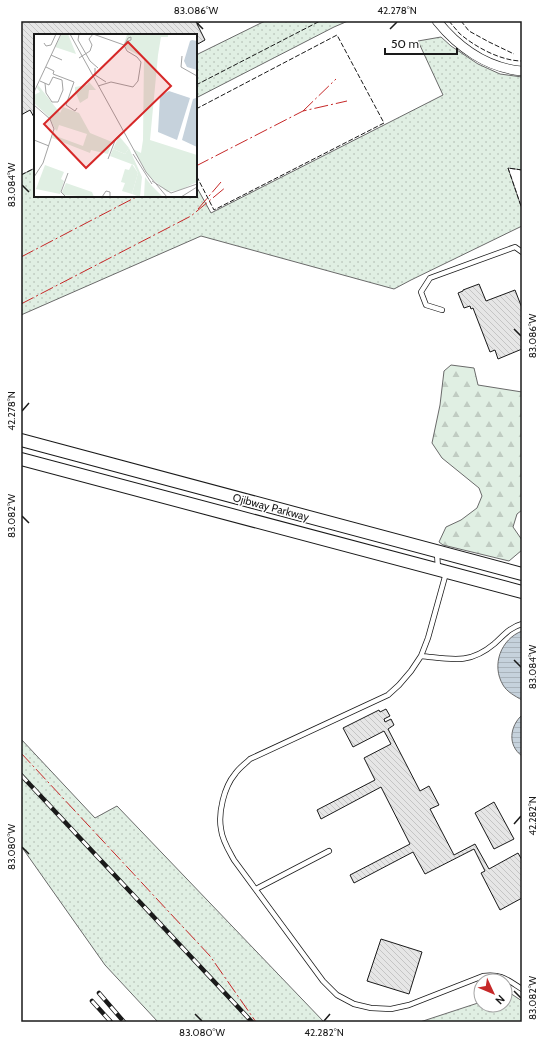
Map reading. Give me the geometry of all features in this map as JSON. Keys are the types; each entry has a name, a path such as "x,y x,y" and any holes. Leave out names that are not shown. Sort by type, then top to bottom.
{"main road":[{"name":"Ojibway Parkway","path":"21,440 522,574"},
{"name":"Ojibway Parkway","path":"21,459 522,592"}],"street":[{"path":"437,21 462,47 479,58 501,66 522,71"}],"lane":[{"path":"442,310 426,305 421,292 430,278 515,247 522,252"},
{"path":"437,552 442,570 428,638 421,656 411,671 388,695 250,759 234,775 224,793 220,813 221,830 234,860 323,981 337,995 354,1004 371,1008 391,1009 409,1005 483,976 495,975 504,978 522,989"},
{"path":"421,656 454,660 476,656 487,650 516,626 522,624"},
{"path":"256,889 329,851"}],"green space":[{"path":"265,21 348,21 197,97 197,55"},
{"path":"441,37 451,46 478,64 500,74 522,77 522,170 508,168 522,209 522,226 394,289 201,236 21,315 21,175 34,168 34,197 197,197 197,188 211,213 443,95 418,41"},
{"path":"451,365 474,368 478,385 522,392 522,510 517,514 513,527 522,540 522,550 509,561 443,545 439,542 446,527 461,520 477,508 482,496 479,488 442,458 432,443 440,405 444,371"},
{"path":"21,739 95,818 117,806 324,1022 158,1022 105,965 21,846"},
{"path":"513,995 522,1001 522,1022 420,1022 473,1005 473,1013 513,1013"}],"shaded area":[{"path":"522,631 522,700 511,694 503,685 498,669 498,661 500,654 508,640"},
{"path":"522,715 522,756 517,752 514,746 512,736 515,724"}],"building":[{"path":"21,21 202,21 197,24 205,40 197,44 197,34 34,34 34,117 30,110 21,115"},
{"path":"479,284 486,301 515,290 522,308 522,349 498,359 495,350 490,352 473,308 471,309 470,306 464,308 458,293"},
{"path":"386,709 390,716 384,719 385,722 391,719 394,725 388,729 420,791 429,786 439,805 430,809 454,855 475,844 489,869 518,853 522,860 522,898 500,910 481,873 485,871 474,849 425,874 413,852 354,883 350,875 410,844 381,787 321,819 317,810 375,780 364,758 391,744 384,731 353,747 343,728 379,710 380,712"},
{"path":"494,802 514,839 494,849 475,813"},
{"path":"381,939 422,952 409,994 367,981"}],"railway":[{"path":"21,775 252,1022"},
{"path":"99,993 124,1022"},
{"path":"92,1001 111,1022"}],"fence":[{"path":"197,84 320,21"},
{"path":"449,21 459,33 480,48 506,59 522,61"},
{"path":"461,21 469,31 514,54"},
{"path":"197,108 337,35 384,123 214,210 197,177"},
{"path":"21,175 34,168"},
{"path":"522,170 508,168 522,209"}],"power":[{"path":"303,111 336,79"},
{"path":"197,165 303,111 347,101"},
{"path":"198,209 221,182"},
{"path":"21,304 191,216 226,187"},
{"path":"21,257 136,197"},
{"path":"21,753 210,956 256,1022"}]}
